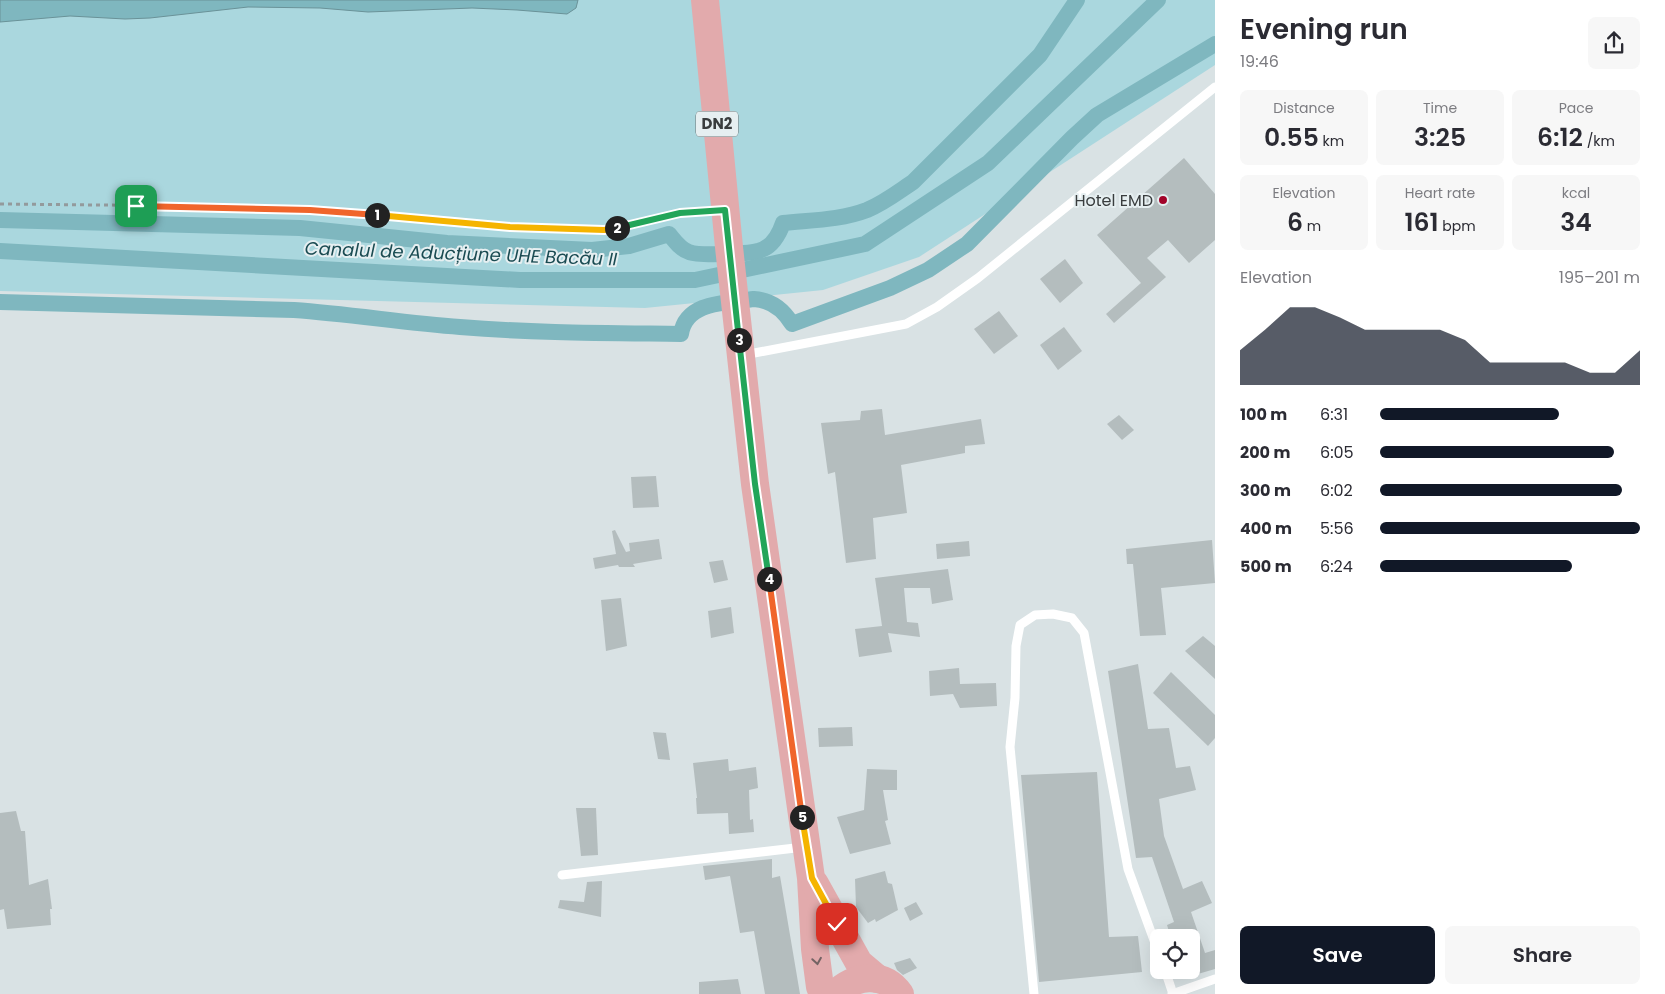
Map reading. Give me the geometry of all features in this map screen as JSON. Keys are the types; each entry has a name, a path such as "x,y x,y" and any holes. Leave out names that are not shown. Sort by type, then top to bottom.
{"main road":[{"name":"DN2","path":"705,0 725,210 755,484 812,878 815,949 820,987 824,994"},
{"name":"DN2","path":"812,878 860,963 878,979 889,984 900,994"},
{"path":"835,994 854,980 878,979"}],"lane":[{"path":"741,355 906,324 937,308 978,278 1215,86"},
{"path":"1034,994 1010,747 1015,698 1016,646 1020,625 1035,615 1054,614 1072,618 1084,633 1128,869 1150,929"},
{"path":"562,874 807,847"},
{"path":"1168,979 1172,994 1215,979"}],"path":[{"path":"0,204 200,206 310,210 510,227 604,230 680,213 725,210"}],"shaded area":[{"path":"0,0 1215,0 1215,65 919,257 823,290 645,308 0,291"},
{"path":"0,0 578,0 576,8 567,14 472,8 368,12 320,8 248,7 150,18 125,19 70,16 0,22"}],"building":[{"path":"1184,158 1215,194 1215,240 1189,263 1168,240 1147,258 1166,277 1114,323 1106,314 1141,283 1097,235"},
{"path":"1065,259 1083,283 1060,303 1040,279"},
{"path":"999,311 1018,336 994,354 974,329"},
{"path":"1064,327 1082,351 1058,370 1040,345"},
{"path":"882,409 885,435 981,419 985,444 965,446 965,453 901,465 907,513 873,518 876,559 846,563 835,472 828,474 821,423 860,420 861,411"},
{"path":"1119,415 1134,430 1122,440 1107,424"},
{"path":"656,476 659,507 633,508 631,477"},
{"path":"615,530 626,552 630,551 629,543 659,539 662,559 633,564 635,567 619,567 618,565 595,569 593,558 616,554 612,531"},
{"path":"1212,540 1215,583 1161,588 1166,635 1140,636 1133,564 1127,564 1126,549"},
{"path":"969,541 970,556 937,559 936,544"},
{"path":"723,560 728,580 714,583 709,562"},
{"path":"948,569 953,600 932,604 930,588 904,588 907,622 918,623 920,637 888,633 892,652 859,657 855,629 882,626 875,578"},
{"path":"621,598 627,646 606,651 601,600"},
{"path":"731,607 734,633 711,638 708,611"},
{"path":"1203,636 1215,646 1215,679 1185,651"},
{"path":"1138,664 1148,729 1169,728 1176,768 1190,766 1196,790 1159,799 1164,836 1183,889 1202,881 1212,903 1191,912 1197,929 1168,929 1167,925 1174,922 1152,857 1136,858 1108,671"},
{"path":"959,668 960,684 996,683 997,706 960,708 953,694 930,696 929,671"},
{"path":"1171,672 1215,715 1215,738 1208,746 1153,693"},
{"path":"852,727 853,746 819,747 818,728"},
{"path":"653,732 666,733 670,760 658,759"},
{"path":"728,759 729,771 756,767 758,788 749,790 750,820 753,819 754,832 729,834 728,813 697,814 693,763"},
{"path":"867,769 897,770 897,790 883,790 888,820 885,821 891,844 850,854 837,817 864,810"},
{"path":"1097,772 1109,937 1138,936 1142,972 1039,982 1021,775"},
{"path":"576,808 596,808 598,855 581,856"},
{"path":"16,811 21,831 25,831 29,885 48,879 52,909 50,909 51,925 7,929 4,909 0,910 0,813"},
{"path":"772,859 772,878 780,876 800,994 765,994 754,931 740,933 730,876 705,880 703,866"},
{"path":"885,871 888,883 892,884 898,910 876,922 875,919 868,923 856,907 855,879"},
{"path":"602,881 601,917 558,908 560,900 584,902 587,882"},
{"path":"916,902 923,914 910,921 904,908"},
{"path":"1200,938 1205,953 1215,950 1215,969 1200,973"},
{"path":"910,958 917,968 903,975 897,970 894,963"},
{"path":"738,979 741,994 699,994 699,982"}],"waterway":[{"path":"0,220 300,228 447,243 592,250 629,246 669,234 683,249 694,253 723,254 758,251 767,247 774,240 783,223 847,216 867,210 913,182 1040,55 1077,0"},
{"name":"Canalul de Aducțiune UHE Bacău II","path":"0,251 520,280 695,280 865,244 988,163 1158,0"},
{"path":"0,302 294,310 488,329 681,334 684,323 699,309 720,303 754,299 766,301 776,306 792,324 890,288 928,270 967,244 1097,115 1215,44"}],"place":[{"name":"Hotel EMD","path":"1163,200"}],"route":[{"path":"136,206 310,210 510,227 604,230 680,213 725,210 755,484 797,783 812,878 837,924"}]}
